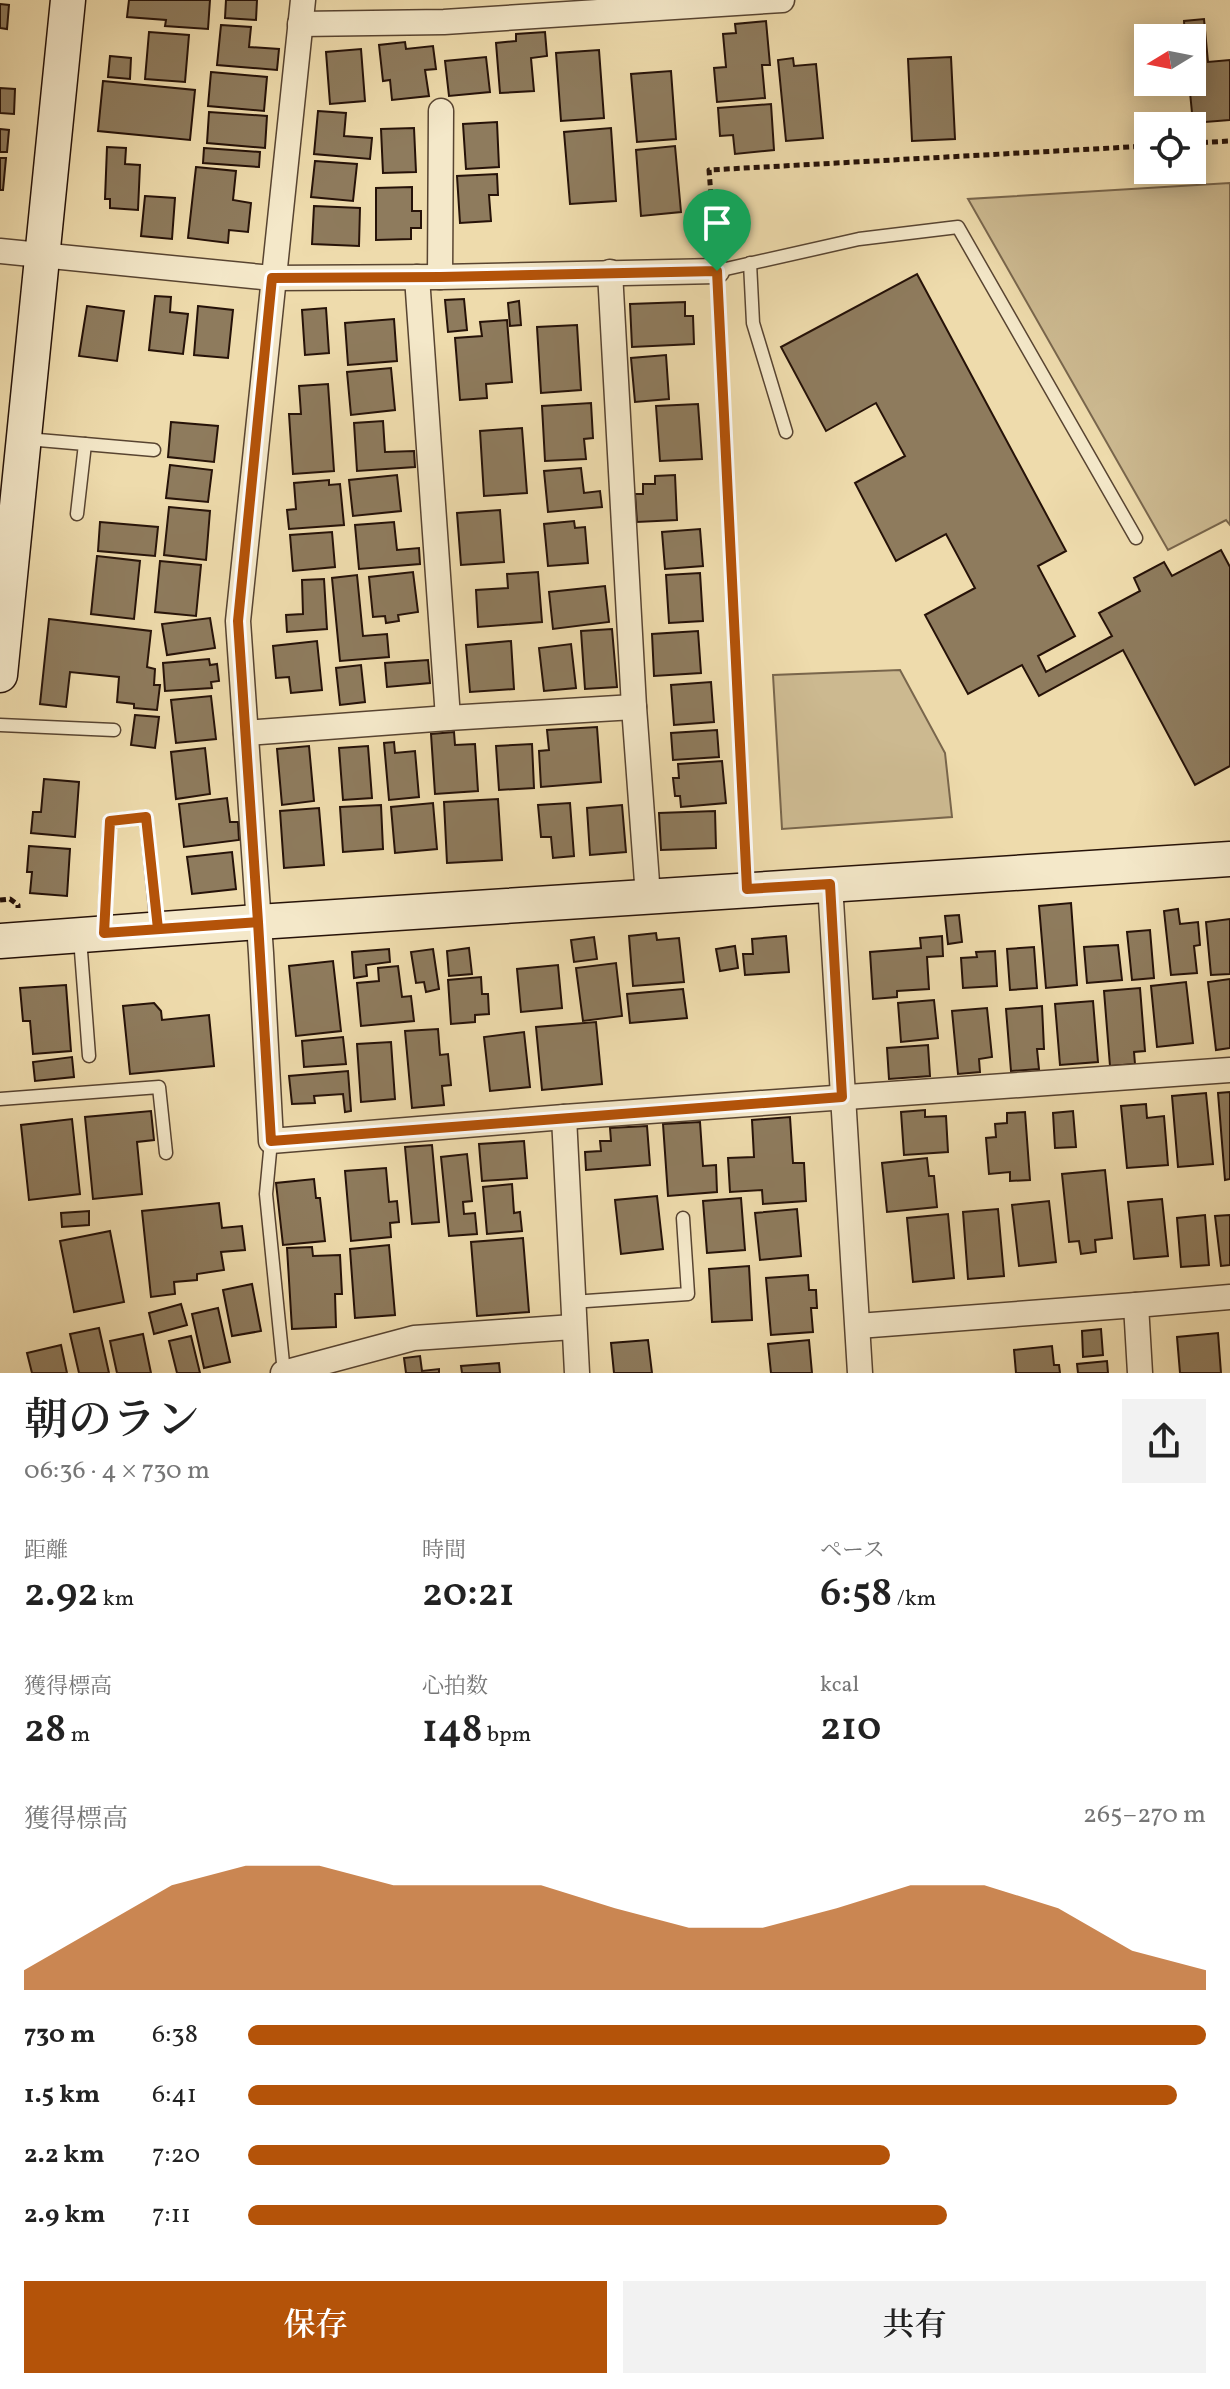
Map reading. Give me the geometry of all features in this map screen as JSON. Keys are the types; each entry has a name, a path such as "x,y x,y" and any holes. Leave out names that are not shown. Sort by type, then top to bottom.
{"street":[{"path":"0,675 14,492 25,438 68,0"},
{"path":"782,0 560,7 444,22 302,12 238,621 271,1141 1230,1070"},
{"path":"441,111 428,277 448,718"},
{"path":"0,251 272,278 717,271"},
{"path":"610,272 634,707 648,896"},
{"path":"246,733 634,707"},
{"path":"0,941 1230,859"},
{"path":"830,884 860,1373"},
{"path":"564,1117 577,1373"},
{"path":"858,1326 1230,1297"},
{"path":"1136,1305 1140,1373"},
{"path":"283,1373 414,1338 573,1327"}],"lane":[{"path":"717,271 859,239 958,227 1136,538"},
{"path":"750,263 753,323 786,432"},
{"path":"25,438 154,450"},
{"path":"77,514 85,444"},
{"path":"0,725 114,730"},
{"path":"89,1056 92,934 110,821 146,817 158,929"},
{"path":"0,1099 159,1087 166,1153"},
{"path":"271,1141 266,1194 283,1373"},
{"path":"572,1302 688,1294 683,1218"}],"path":[{"path":"1206,142 1230,141"},
{"path":"747,889 717,271 709,170 1134,147"}],"shaded area":[{"path":"1230,183 1230,525 1226,520 1168,550 968,199"},
{"path":"900,670 945,753 952,817 782,829 773,675"}],"building":[{"path":"129,0 210,0 208,29 165,26 166,20 127,17"},
{"path":"226,0 257,0 256,20 225,18"},
{"path":"0,4 9,5 7,29 0,28"},
{"path":"1204,19 1204,24 1184,24 1184,21"},
{"path":"766,21 770,65 762,65 765,98 717,102 714,68 726,67 723,34 736,33 735,24"},
{"path":"221,25 251,27 249,47 279,49 277,70 217,65"},
{"path":"149,32 189,35 185,82 145,79"},
{"path":"545,32 547,56 531,58 534,91 500,93 496,43 516,41 516,34"},
{"path":"1206,40 1208,62 1230,60 1230,120 1206,122 1206,112 1192,112 1190,96 1206,96"},
{"path":"405,42 406,49 433,46 436,69 425,70 429,96 392,100 390,80 383,81 379,45"},
{"path":"361,49 365,101 330,104 326,52"},
{"path":"599,50 604,118 561,121 556,53"},
{"path":"110,56 131,58 130,79 108,77"},
{"path":"486,57 490,92 449,96 445,61"},
{"path":"951,57 955,139 912,141 908,59"},
{"path":"793,58 794,66 816,64 823,138 786,141 778,60"},
{"path":"671,71 676,139 637,142 631,74"},
{"path":"211,72 267,77 264,111 208,106"},
{"path":"103,81 195,90 190,140 98,131"},
{"path":"0,88 15,89 14,114 0,113"},
{"path":"771,104 774,150 735,154 733,135 720,136 718,108"},
{"path":"318,111 346,113 344,136 372,138 370,159 314,154"},
{"path":"209,112 267,116 265,148 207,143"},
{"path":"497,122 499,167 466,169 463,124"},
{"path":"414,128 416,172 383,173 381,129"},
{"path":"611,128 616,201 570,204 564,132"},
{"path":"0,129 9,130 7,152 0,152"},
{"path":"675,146 681,212 641,216 636,150"},
{"path":"107,147 126,148 125,164 140,165 138,210 110,208 110,199 105,199"},
{"path":"204,148 260,152 259,167 203,163"},
{"path":"0,158 6,158 3,190 0,190"},
{"path":"315,161 357,164 353,201 311,197"},
{"path":"196,167 236,171 233,200 251,203 248,232 229,230 228,243 188,238"},
{"path":"497,174 498,195 489,195 491,221 460,223 457,176"},
{"path":"412,187 412,211 421,211 421,228 411,228 411,239 376,240 376,188"},
{"path":"145,196 175,198 172,239 141,236"},
{"path":"314,206 360,208 359,246 312,244"},
{"path":"917,274 1066,551 1038,566 1075,636 1038,656 1046,672 1112,636 1099,613 1140,591 1134,578 1164,562 1172,576 1221,550 1230,567 1230,766 1195,785 1123,650 1039,696 1022,665 968,694 925,615 975,588 946,534 896,561 855,483 905,456 876,403 826,431 781,347"},
{"path":"155,296 171,297 170,312 188,314 183,354 149,350"},
{"path":"464,299 467,330 448,332 445,300"},
{"path":"519,301 521,325 510,326 508,303"},
{"path":"685,302 685,316 693,316 694,344 632,347 630,304"},
{"path":"87,306 124,311 117,361 79,356"},
{"path":"198,306 233,310 228,358 194,355"},
{"path":"326,308 329,353 305,355 302,310"},
{"path":"394,319 397,361 348,365 345,323"},
{"path":"507,320 512,382 486,384 487,398 460,400 455,338 482,336 480,322"},
{"path":"577,325 581,390 541,393 537,327"},
{"path":"666,355 669,399 635,402 631,358"},
{"path":"391,368 395,410 351,415 347,372"},
{"path":"328,384 334,471 293,474 289,414 301,414 299,386"},
{"path":"591,403 593,438 584,439 586,459 545,461 542,406"},
{"path":"698,404 702,459 660,461 656,406"},
{"path":"383,421 385,452 414,451 415,467 357,471 354,423"},
{"path":"171,422 218,426 214,462 168,457"},
{"path":"522,428 527,493 484,496 480,431"},
{"path":"170,465 212,470 208,502 166,498"},
{"path":"581,468 584,493 600,491 602,507 548,512 544,471"},
{"path":"397,475 401,511 353,516 349,480"},
{"path":"675,475 677,520 637,522 635,494 643,494 643,484 655,484 655,476"},
{"path":"329,480 329,485 340,484 344,525 289,529 287,510 296,509 294,483"},
{"path":"169,507 210,511 206,560 164,555"},
{"path":"500,510 504,562 461,565 457,513"},
{"path":"574,521 575,528 585,527 588,563 548,566 544,524"},
{"path":"100,522 158,527 155,556 98,551"},
{"path":"394,522 397,550 419,548 420,564 359,569 355,525"},
{"path":"700,529 703,566 665,569 662,532"},
{"path":"332,532 335,567 293,571 290,535"},
{"path":"97,556 140,561 134,619 91,614"},
{"path":"160,561 201,565 196,616 155,612"},
{"path":"413,572 418,612 398,615 399,621 386,623 385,616 373,617 369,577"},
{"path":"538,572 542,622 478,627 476,590 508,588 507,574"},
{"path":"700,573 703,621 669,623 666,575"},
{"path":"357,575 363,636 387,634 389,657 340,661 332,578"},
{"path":"324,579 327,629 287,632 286,615 303,614 302,580"},
{"path":"605,586 609,622 553,629 549,592"},
{"path":"210,618 215,648 167,655 162,624"},
{"path":"49,619 151,631 147,667 155,669 154,685 160,685 157,710 134,708 134,704 117,702 119,677 70,672 66,707 40,704"},
{"path":"612,629 617,687 585,689 581,631"},
{"path":"698,631 701,673 654,676 652,634"},
{"path":"317,641 322,690 291,693 289,677 276,678 273,646"},
{"path":"511,641 514,689 470,692 466,645"},
{"path":"571,644 576,688 544,691 539,648"},
{"path":"209,659 210,665 217,664 219,681 211,682 212,688 165,691 163,663"},
{"path":"428,660 430,683 387,687 385,663"},
{"path":"361,665 365,702 340,705 336,668"},
{"path":"711,682 714,722 674,725 671,685"},
{"path":"211,696 216,739 176,743 171,700"},
{"path":"135,715 159,717 155,748 131,745"},
{"path":"597,727 601,782 541,787 539,751 549,750 547,730"},
{"path":"717,730 719,757 673,760 671,733"},
{"path":"454,732 455,745 475,744 478,791 435,794 431,734"},
{"path":"394,742 395,753 415,751 419,797 389,800 384,743"},
{"path":"532,744 534,788 499,790 496,746"},
{"path":"309,746 314,801 282,805 277,749"},
{"path":"368,746 372,798 343,800 339,748"},
{"path":"205,748 210,794 176,799 171,752"},
{"path":"722,761 726,803 681,807 680,796 675,796 673,778 679,778 678,764"},
{"path":"44,779 79,782 75,837 31,833 33,812 41,812"},
{"path":"227,798 230,822 238,822 239,840 184,847 179,804"},
{"path":"498,799 502,860 447,863 444,802"},
{"path":"433,803 437,849 395,853 391,807"},
{"path":"570,803 574,856 553,858 551,837 541,837 538,805"},
{"path":"381,805 383,849 343,852 340,807"},
{"path":"622,805 626,852 590,855 587,808"},
{"path":"319,808 324,865 284,868 280,811"},
{"path":"715,811 716,848 661,850 659,813"},
{"path":"29,846 70,849 67,896 30,893 32,872 27,872"},
{"path":"232,852 236,889 192,894 187,857"},
{"path":"1071,903 1077,985 1046,988 1039,906"},
{"path":"1178,909 1180,924 1198,922 1200,945 1194,946 1197,973 1171,975 1164,911"},
{"path":"959,915 962,942 948,944 945,916"},
{"path":"1230,919 1230,974 1211,975 1206,922"},
{"path":"1150,930 1154,978 1132,980 1127,932"},
{"path":"656,933 657,940 679,938 684,982 633,986 629,936"},
{"path":"786,936 789,972 745,975 743,954 753,954 752,939"},
{"path":"942,936 943,956 927,957 929,989 897,991 897,997 873,999 870,952 921,948 920,938"},
{"path":"594,937 597,959 574,962 571,940"},
{"path":"1118,945 1122,980 1087,983 1084,947"},
{"path":"735,946 738,968 720,971 716,949"},
{"path":"1034,947 1037,988 1010,990 1007,949"},
{"path":"469,948 472,974 449,976 447,951"},
{"path":"389,949 390,962 366,965 367,976 354,978 352,952"},
{"path":"433,949 439,989 426,992 424,982 416,983 411,952"},
{"path":"995,951 997,986 963,988 961,958 977,957 976,952"},
{"path":"333,961 341,1031 296,1036 289,966"},
{"path":"616,963 622,1016 583,1021 576,968"},
{"path":"558,965 562,1008 521,1012 517,969"},
{"path":"398,966 402,997 411,996 414,1021 361,1026 357,983 379,981 378,968"},
{"path":"481,977 482,994 488,994 489,1014 475,1015 475,1022 451,1024 448,980"},
{"path":"1230,979 1230,1048 1216,1050 1208,982"},
{"path":"1186,982 1193,1043 1157,1047 1151,986"},
{"path":"66,985 71,1051 33,1054 30,1021 23,1021 20,988"},
{"path":"1140,988 1145,1051 1134,1052 1135,1064 1110,1066 1104,991"},
{"path":"683,989 687,1018 630,1023 627,994"},
{"path":"934,1000 938,1038 901,1042 898,1003"},
{"path":"1093,1001 1098,1062 1060,1065 1055,1004"},
{"path":"154,1003 161,1011 162,1020 209,1015 214,1066 130,1074 123,1006"},
{"path":"1042,1006 1044,1049 1037,1049 1039,1069 1011,1071 1006,1009"},
{"path":"987,1008 992,1057 979,1059 980,1072 958,1074 952,1011"},
{"path":"596,1022 602,1084 542,1090 536,1027"},
{"path":"438,1029 440,1055 448,1054 451,1085 442,1086 444,1105 412,1108 405,1031"},
{"path":"524,1032 530,1087 490,1091 484,1037"},
{"path":"343,1037 346,1064 304,1067 302,1041"},
{"path":"391,1042 395,1099 361,1102 357,1044"},
{"path":"928,1045 930,1076 889,1079 887,1048"},
{"path":"72,1057 74,1077 35,1081 33,1062"},
{"path":"348,1071 351,1111 345,1112 343,1094 314,1096 315,1103 292,1104 289,1076"},
{"path":"1230,1092 1230,1179 1225,1180 1218,1093"},
{"path":"1206,1093 1213,1164 1178,1167 1172,1096"},
{"path":"1146,1104 1147,1118 1164,1116 1168,1165 1127,1168 1121,1106"},
{"path":"925,1110 925,1117 946,1116 948,1152 904,1155 901,1112"},
{"path":"151,1111 154,1140 137,1142 142,1194 93,1199 85,1117"},
{"path":"1073,1111 1076,1147 1055,1148 1053,1113"},
{"path":"1025,1112 1030,1180 1010,1181 1010,1172 989,1174 986,1138 996,1137 995,1124 1007,1123 1007,1113"},
{"path":"790,1117 793,1163 804,1163 806,1201 763,1204 762,1190 730,1192 728,1158 754,1157 752,1120"},
{"path":"72,1119 80,1194 29,1200 21,1125"},
{"path":"700,1122 703,1166 716,1165 717,1192 668,1196 663,1124"},
{"path":"647,1126 650,1165 586,1170 585,1152 601,1151 600,1141 611,1141 610,1128"},
{"path":"524,1141 527,1178 482,1181 479,1144"},
{"path":"432,1145 439,1222 412,1224 405,1147"},
{"path":"467,1154 472,1201 463,1202 464,1214 475,1213 477,1234 449,1236 441,1157"},
{"path":"927,1158 929,1176 934,1176 937,1207 887,1212 882,1163"},
{"path":"386,1168 389,1202 397,1201 399,1222 390,1223 391,1237 351,1241 345,1171"},
{"path":"1105,1170 1112,1238 1095,1240 1096,1252 1081,1254 1079,1241 1069,1242 1062,1174"},
{"path":"314,1179 316,1198 320,1198 325,1241 283,1245 276,1183"},
{"path":"512,1184 514,1213 520,1212 522,1231 487,1234 483,1187"},
{"path":"657,1196 663,1249 621,1254 615,1200"},
{"path":"741,1198 745,1250 707,1253 703,1201"},
{"path":"1162,1199 1168,1256 1134,1259 1128,1202"},
{"path":"1049,1201 1056,1262 1019,1266 1012,1205"},
{"path":"219,1203 222,1228 242,1226 245,1250 221,1252 224,1270 197,1274 197,1280 174,1282 175,1294 151,1297 142,1211"},
{"path":"797,1209 801,1256 760,1260 755,1213"},
{"path":"998,1209 1004,1276 968,1279 963,1212"},
{"path":"89,1211 89,1225 62,1227 61,1213"},
{"path":"948,1214 954,1278 913,1282 907,1218"},
{"path":"1205,1215 1209,1265 1181,1267 1177,1218"},
{"path":"1230,1215 1230,1265 1221,1266 1215,1216"},
{"path":"110,1231 124,1302 74,1312 60,1241"},
{"path":"523,1238 529,1312 477,1316 471,1242"},
{"path":"389,1245 395,1315 355,1318 350,1249"},
{"path":"312,1247 313,1256 340,1255 342,1294 335,1294 336,1327 292,1329 287,1248"},
{"path":"749,1266 752,1320 712,1322 709,1269"},
{"path":"808,1275 809,1290 816,1290 817,1308 811,1308 813,1332 771,1335 766,1278"},
{"path":"252,1284 261,1331 232,1336 223,1290"},
{"path":"181,1304 187,1325 154,1334 149,1313"},
{"path":"218,1308 230,1362 204,1368 192,1314"},
{"path":"99,1328 109,1373 79,1373 70,1334"},
{"path":"1101,1329 1103,1355 1083,1357 1082,1331"},
{"path":"1218,1333 1221,1373 1180,1373 1177,1337"},
{"path":"143,1334 151,1373 117,1373 110,1341"},
{"path":"191,1336 200,1373 177,1373 169,1341"},
{"path":"648,1340 652,1373 614,1373 611,1343"},
{"path":"809,1340 812,1373 771,1373 768,1344"},
{"path":"61,1345 67,1373 32,1373 27,1353"},
{"path":"1052,1346 1054,1365 1059,1365 1060,1373 1016,1373 1014,1350"},
{"path":"420,1356 422,1371 439,1369 439,1373 406,1373 404,1358"},
{"path":"1107,1361 1108,1373 1078,1373 1077,1364"},
{"path":"499,1363 500,1373 462,1373 461,1366"}],"route":[{"path":"717,271 272,278 238,621 258,922 158,929 146,817 110,821 104,933 258,922 271,1141 842,1097 830,884 747,889 717,271"}]}
